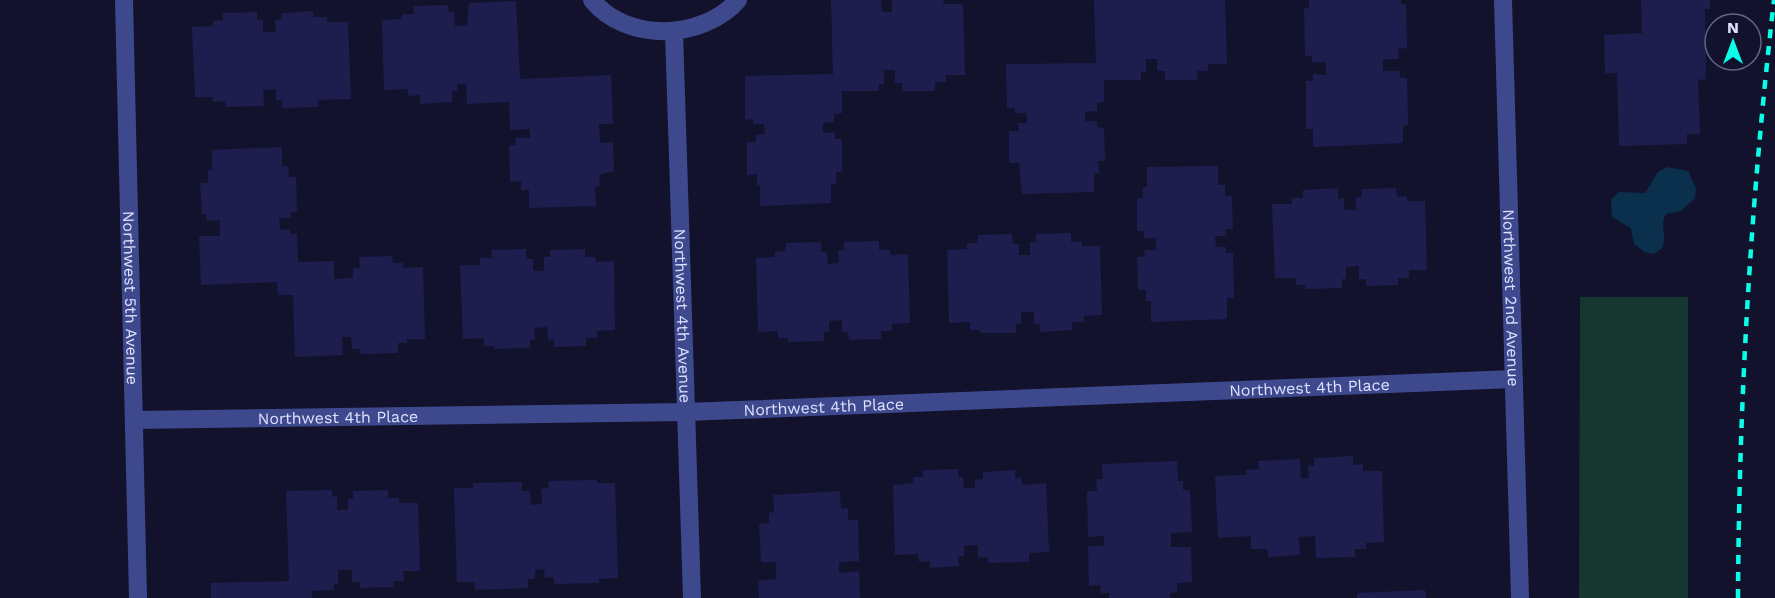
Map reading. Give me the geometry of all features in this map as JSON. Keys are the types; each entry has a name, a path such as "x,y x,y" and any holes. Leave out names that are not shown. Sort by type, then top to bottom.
{"street":[{"name":"Northwest 5th Avenue","path":"124,0 138,598"},
{"path":"592,0 619,21 646,30 674,32 704,24 731,8 738,0"},
{"name":"Northwest 2nd Avenue","path":"1503,0 1520,598"},
{"name":"Northwest 4th Avenue","path":"674,32 692,598"},
{"name":"Northwest 4th Place","path":"134,420 686,411 1514,379"}],"green space":[{"path":"1580,297 1688,297 1688,598 1579,598"}],"water":[{"path":"1667,167 1688,171 1696,188 1695,198 1681,211 1666,214 1663,222 1664,243 1662,248 1654,254 1645,252 1634,244 1631,228 1612,217 1611,200 1619,192 1645,193 1658,172"}],"building":[{"path":"831,0 881,0 882,12 892,12 892,0 944,0 943,4 963,4 965,75 946,75 946,82 935,82 935,91 902,91 902,83 895,83 895,70 884,70 884,84 879,84 879,91 842,91 842,113 834,114 834,122 823,123 823,133 835,132 835,139 842,139 842,172 836,172 836,184 831,184 831,203 760,206 760,185 757,185 757,174 747,175 747,142 756,142 756,135 765,134 764,124 753,124 753,119 745,120 745,76 833,74"},
{"path":"1094,0 1225,0 1227,64 1208,64 1208,71 1197,71 1198,80 1165,80 1165,71 1157,71 1157,59 1146,59 1146,73 1141,72 1141,80 1104,80 1104,102 1097,103 1097,111 1085,112 1085,121 1097,121 1097,127 1104,128 1105,161 1098,161 1099,173 1094,173 1094,192 1022,194 1019,163 1009,163 1009,131 1019,131 1018,123 1027,123 1026,113 1015,113 1015,108 1007,108 1006,64 1096,63"},
{"path":"1309,0 1401,0 1401,4 1406,4 1407,48 1398,49 1399,59 1383,59 1383,71 1400,71 1400,78 1407,78 1408,125 1403,126 1403,143 1313,147 1313,129 1306,129 1306,81 1313,81 1313,74 1326,75 1326,62 1312,62 1312,56 1305,56 1304,8 1309,8"},
{"path":"1641,0 1710,0 1710,9 1705,9 1703,12 1703,72 1706,72 1706,79 1698,80 1700,134 1687,134 1687,144 1619,146 1617,73 1605,73 1604,35 1642,33"},
{"path":"516,1 520,79 611,75 613,124 599,124 600,143 613,142 614,171 599,175 600,186 595,187 596,206 529,208 529,190 521,190 521,181 510,182 509,145 516,145 515,138 530,138 530,129 510,130 509,102 467,104 466,84 457,84 457,91 452,91 452,102 420,104 420,95 408,96 408,89 384,90 382,20 402,19 402,14 414,14 413,6 448,5 449,13 454,12 455,26 467,25 469,3"},
{"path":"313,11 313,17 327,17 327,22 348,22 351,99 318,100 318,107 282,108 282,100 276,100 276,89 263,90 264,106 226,107 226,101 213,102 213,97 195,97 192,27 213,26 213,21 223,20 223,13 257,12 257,20 263,19 263,32 276,32 275,20 282,19 282,13"},
{"path":"282,147 282,166 288,166 289,177 296,177 297,212 290,212 291,218 279,218 280,230 290,229 290,234 297,234 298,262 334,261 334,279 353,278 353,268 360,268 359,257 392,256 393,263 403,263 404,268 423,267 425,339 407,339 407,343 398,343 398,353 361,354 360,349 352,349 351,337 342,337 343,355 295,357 293,295 278,295 277,282 201,285 199,236 220,236 220,220 207,221 206,214 202,214 200,183 208,183 208,170 212,170 212,150"},
{"path":"1218,166 1218,185 1225,185 1225,196 1232,196 1233,229 1226,229 1226,236 1215,236 1216,247 1226,247 1226,253 1233,253 1234,298 1227,298 1227,319 1151,322 1151,301 1146,301 1146,290 1138,290 1137,257 1145,257 1144,250 1156,250 1156,238 1144,238 1144,231 1137,231 1137,198 1143,198 1143,187 1147,187 1147,167"},
{"path":"1338,188 1338,199 1344,198 1344,210 1356,210 1356,197 1362,197 1362,189 1396,188 1397,197 1407,196 1407,201 1425,201 1427,270 1409,270 1409,278 1398,278 1398,285 1366,286 1366,279 1359,279 1359,266 1346,267 1346,279 1342,279 1342,288 1306,289 1305,285 1296,285 1295,278 1275,278 1272,204 1292,204 1292,198 1303,198 1303,190"},
{"path":"1071,233 1071,242 1082,241 1082,246 1100,246 1102,315 1084,316 1084,322 1072,322 1073,330 1040,332 1040,324 1034,324 1034,312 1021,312 1021,324 1016,324 1016,333 980,333 980,330 970,330 970,322 949,323 947,250 967,249 967,243 978,243 978,235 1012,234 1013,244 1019,244 1019,255 1030,255 1030,242 1036,242 1036,234"},
{"path":"879,241 879,250 890,250 891,255 908,254 910,323 892,324 892,331 881,331 881,339 849,340 848,332 842,332 842,320 829,321 829,332 824,332 824,341 788,342 788,338 778,338 778,331 758,332 756,258 775,257 775,252 786,251 786,243 821,242 821,252 827,252 828,264 839,263 838,250 844,250 844,242"},
{"path":"526,249 526,259 533,259 533,271 544,271 544,257 550,257 550,250 585,249 585,257 595,257 596,262 614,261 615,330 597,331 597,338 586,338 586,346 554,347 554,339 548,340 547,327 534,328 535,339 530,340 530,348 494,349 494,346 484,346 484,338 463,339 460,265 480,265 480,258 492,258 491,250"},
{"path":"1353,456 1353,465 1363,464 1363,471 1382,471 1384,542 1366,543 1366,549 1355,549 1355,557 1316,558 1315,536 1299,537 1300,555 1268,557 1267,549 1251,549 1251,536 1218,538 1215,476 1246,475 1246,470 1259,469 1258,461 1300,459 1301,478 1309,478 1308,466 1314,466 1314,458"},
{"path":"1177,461 1178,481 1183,481 1183,490 1190,490 1192,532 1171,533 1171,547 1191,547 1192,582 1177,583 1177,592 1170,593 1170,598 1109,598 1109,593 1101,593 1100,585 1089,586 1088,546 1104,546 1104,536 1088,537 1087,491 1097,491 1096,479 1103,479 1102,464"},
{"path":"958,469 958,477 963,477 964,488 975,488 975,480 983,479 983,472 1015,470 1015,478 1021,477 1022,485 1046,483 1049,552 1029,553 1029,562 988,563 988,557 978,558 978,545 964,546 964,556 958,556 959,566 930,568 930,561 919,562 918,554 895,555 893,485 913,483 913,477 923,477 923,470"},
{"path":"597,480 597,483 615,483 618,578 599,579 599,583 554,584 554,577 545,578 544,569 535,570 535,579 528,579 528,588 475,590 475,582 457,582 454,488 473,488 473,483 522,482 522,491 530,491 531,505 542,504 541,489 549,488 548,481"},
{"path":"332,490 332,497 337,496 337,510 348,510 348,499 353,499 353,491 388,490 388,498 399,498 399,503 418,503 420,571 403,571 404,581 394,581 394,587 360,588 360,582 352,582 352,570 338,570 338,584 334,584 334,590 312,591 312,598 211,598 211,583 289,581 286,491"},
{"path":"840,491 841,509 848,508 848,520 858,520 859,561 839,562 839,573 859,571 860,598 759,598 758,581 776,579 776,562 761,562 759,524 769,523 769,513 774,512 773,495"},
{"path":"1425,590 1426,598 1357,598 1357,593"}],"railway":[{"path":"1738,598 1741,448 1748,299 1759,149 1774,0"}]}
